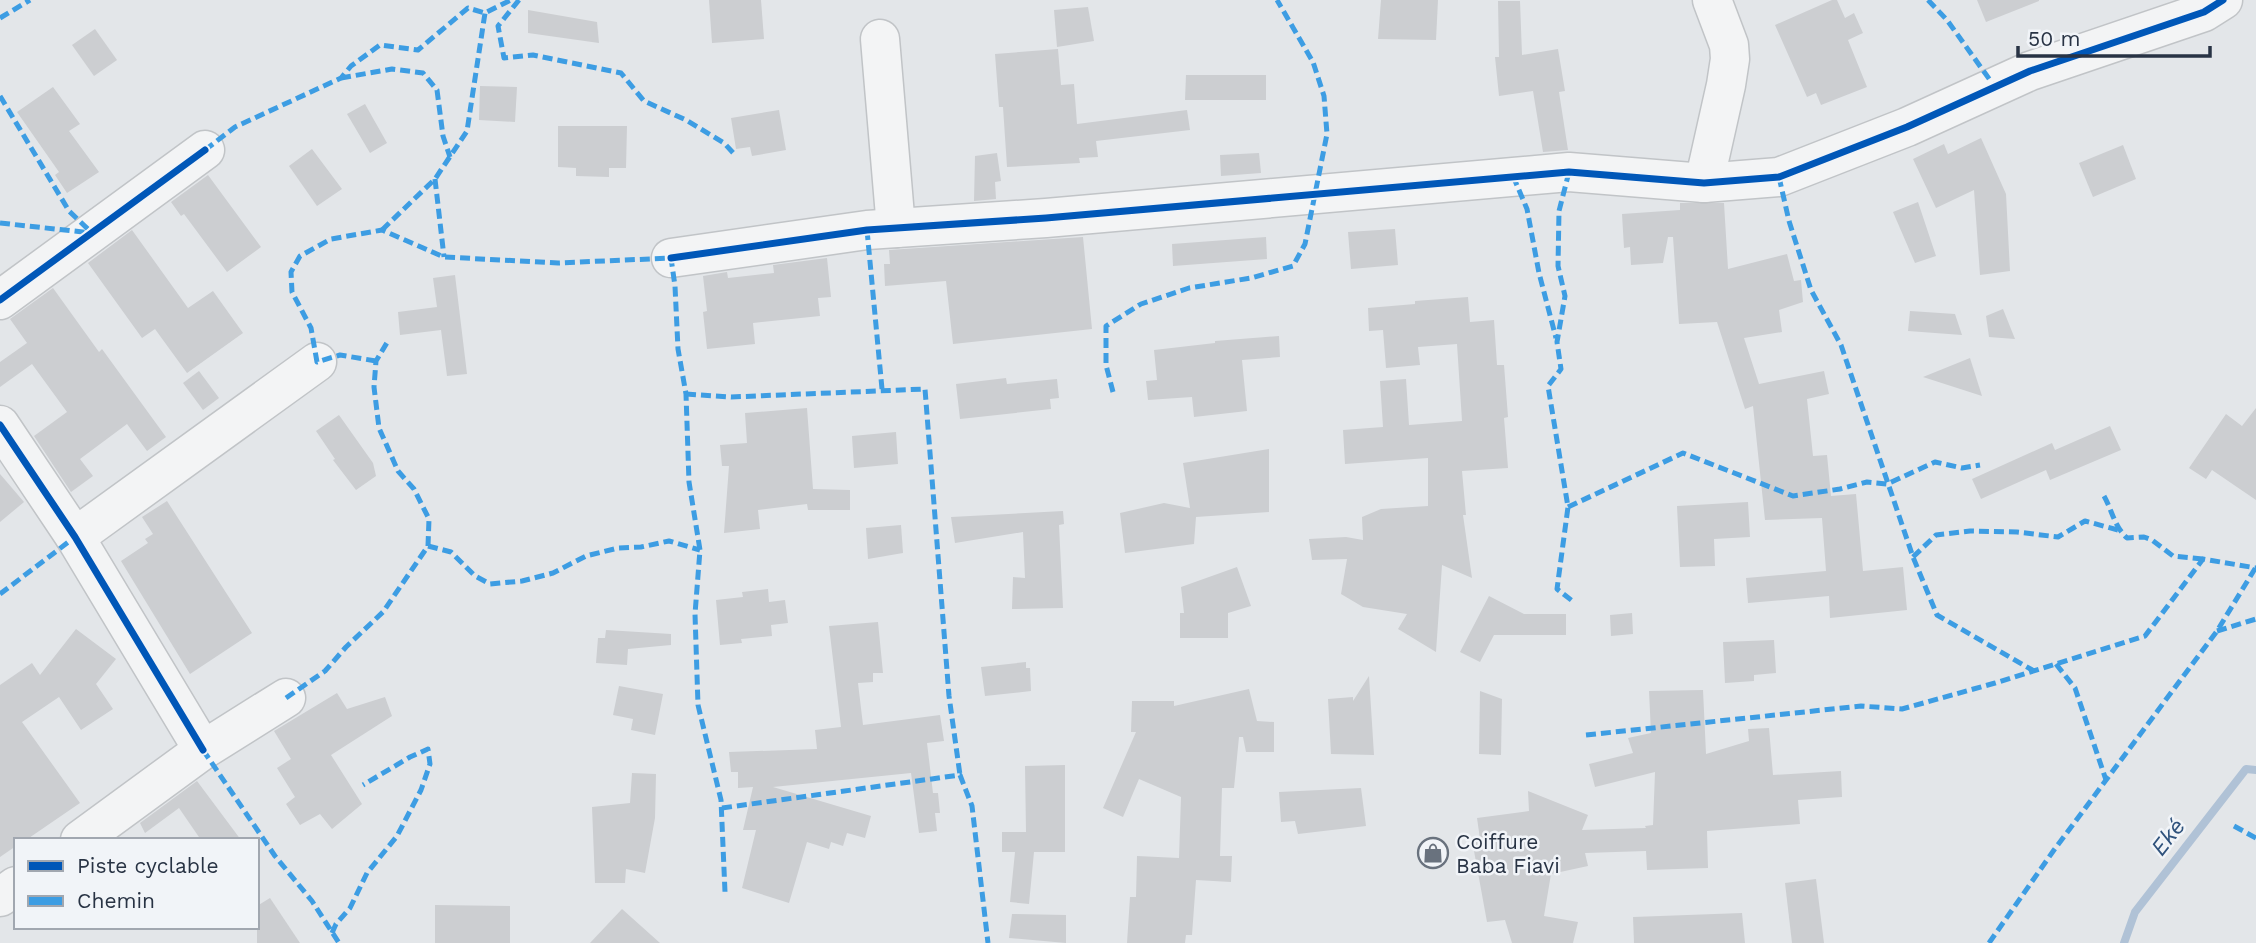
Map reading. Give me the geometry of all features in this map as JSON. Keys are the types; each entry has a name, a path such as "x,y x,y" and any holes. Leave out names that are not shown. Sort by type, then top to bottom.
{"street":[{"path":"1704,183 1730,59 1712,0"},
{"path":"671,258 867,230 1046,218 1569,172 1704,183 1779,177 1908,127 2030,71 2204,12 2223,0"},
{"path":"880,39 897,228"},
{"path":"0,300 205,150"},
{"path":"75,537 317,362"},
{"path":"0,425 75,537 203,750"},
{"path":"82,838 203,750 286,698"}],"building":[{"path":"709,0 761,0 764,39 712,43"},
{"path":"1381,0 1438,0 1436,40 1378,39"},
{"path":"1837,0 1845,18 1854,13 1863,33 1848,40 1867,87 1821,105 1816,93 1807,97 1775,25"},
{"path":"1977,0 2039,0 2039,1 1986,22"},
{"path":"1498,1 1520,1 1522,55 1558,49 1565,91 1559,92 1568,150 1543,152 1533,91 1499,96 1495,57 1499,57"},
{"path":"1088,7 1094,41 1057,47 1054,10"},
{"path":"528,10 597,22 599,43 528,33"},
{"path":"95,29 117,60 94,76 72,45"},
{"path":"1058,49 1061,85 1074,84 1077,124 1187,110 1190,130 1096,141 1098,157 1079,158 1080,163 1007,167 1003,107 999,107 995,54"},
{"path":"1186,75 1266,75 1266,100 1185,100"},
{"path":"480,86 517,87 515,122 479,120"},
{"path":"53,87 80,124 69,131 99,172 67,193 55,175 59,172 17,112"},
{"path":"365,104 387,143 370,153 347,114"},
{"path":"779,110 786,150 752,156 750,147 736,149 731,118"},
{"path":"558,126 627,126 626,168 609,168 609,177 576,176 576,168 558,167"},
{"path":"1981,138 2006,194 2010,271 1980,275 1974,190 1936,208 1913,159 1944,144 1948,154"},
{"path":"2123,145 2136,179 2093,197 2079,163"},
{"path":"312,149 342,189 317,206 289,166"},
{"path":"997,153 1001,181 995,182 996,199 974,201 975,156"},
{"path":"1259,153 1261,173 1221,176 1220,155"},
{"path":"208,175 261,247 227,272 184,214 181,216 171,202"},
{"path":"1918,202 1936,256 1915,263 1893,212"},
{"path":"1680,203 1724,203 1728,269 1787,254 1794,281 1801,280 1803,302 1779,310 1782,332 1744,338 1759,384 1824,371 1829,394 1807,399 1813,456 1827,455 1831,496 1856,494 1863,571 1903,567 1907,610 1830,618 1829,596 1748,603 1746,578 1826,571 1822,518 1765,520 1753,406 1745,409 1717,322 1679,324 1673,237 1668,237 1663,263 1631,265 1630,247 1624,248 1622,214 1680,210"},
{"path":"1395,229 1398,265 1351,269 1348,232"},
{"path":"132,230 188,308 213,291 243,333 187,373 155,329 142,338 88,263"},
{"path":"1083,237 1092,329 953,344 946,281 885,286 884,264 890,264 889,250"},
{"path":"1266,237 1267,259 1173,266 1172,244"},
{"path":"827,258 831,297 818,298 820,316 753,323 755,344 707,349 703,276 727,272 728,278 774,273 773,265"},
{"path":"455,275 467,374 447,376 441,330 400,335 398,312 437,307 433,278"},
{"path":"53,288 99,352 102,349 166,437 147,451 127,424 80,459 93,476 71,492 34,436 67,412 32,364 0,387 0,362 27,343 10,319"},
{"path":"1468,297 1470,322 1494,320 1497,365 1504,365 1508,468 1462,471 1466,515 1463,515 1472,578 1442,565 1436,652 1398,629 1407,614 1363,607 1341,594 1347,559 1312,560 1309,539 1346,537 1363,540 1362,517 1381,509 1428,506 1428,458 1345,464 1343,430 1383,427 1380,381 1406,379 1409,425 1462,421 1457,344 1418,347 1420,365 1386,368 1383,330 1369,331 1368,308"},
{"path":"2003,309 2015,339 1989,337 1986,316"},
{"path":"1910,311 1955,314 1962,335 1908,331"},
{"path":"1279,336 1280,357 1242,360 1247,411 1194,417 1192,397 1148,400 1146,381 1157,380 1154,350 1215,341"},
{"path":"1970,358 1982,396 1923,377"},
{"path":"199,371 219,398 203,410 183,383"},
{"path":"1006,378 1007,384 1057,379 1059,398 1050,399 1051,409 960,419 956,384"},
{"path":"807,408 813,489 850,490 850,510 808,510 807,504 758,510 760,529 724,533 729,466 722,466 720,445 747,443 745,413"},
{"path":"2256,408 2256,500 2212,470 2206,479 2189,468 2226,414 2242,426"},
{"path":"339,415 373,463 376,476 356,490 333,460 335,459 316,431"},
{"path":"2110,426 2121,450 2050,480 2046,470 1981,499 1972,479 2052,443 2055,450"},
{"path":"896,432 898,464 854,468 852,436"},
{"path":"1269,449 1269,512 1196,517 1194,544 1125,553 1120,513 1164,503 1190,508 1183,463"},
{"path":"0,474 24,502 0,522"},
{"path":"167,501 252,633 190,674 121,561 148,543 145,539 153,534 142,517"},
{"path":"1748,502 1750,537 1714,539 1715,566 1680,567 1677,506"},
{"path":"1063,511 1064,524 1059,525 1063,608 1012,609 1013,577 1025,578 1023,532 955,543 951,517"},
{"path":"901,525 903,553 868,559 866,528"},
{"path":"1237,567 1251,606 1228,613 1228,638 1180,638 1180,613 1184,613 1181,587"},
{"path":"768,589 769,602 785,600 788,623 771,625 772,636 741,639 742,643 720,645 716,600 743,597 742,592"},
{"path":"1489,596 1524,614 1566,614 1566,635 1494,635 1480,662 1460,652"},
{"path":"1632,613 1633,634 1611,636 1610,615"},
{"path":"878,622 883,673 873,673 873,682 858,683 863,725 940,715 944,741 927,743 933,793 938,793 940,813 935,813 937,831 919,833 911,773 773,787 871,816 865,838 847,833 843,846 831,842 829,849 807,842 789,903 742,888 756,830 743,830 753,787 738,788 738,772 731,772 729,752 817,749 815,730 841,727 829,626"},
{"path":"76,629 116,659 96,684 113,709 81,730 59,697 22,722 80,803 29,838 14,838 14,847 0,857 0,685 32,663 40,675"},
{"path":"606,630 671,634 671,645 628,649 627,665 596,663 598,638 605,638"},
{"path":"1774,640 1776,673 1754,675 1754,681 1725,683 1723,642"},
{"path":"1026,662 1026,668 1030,668 1031,691 985,696 981,667"},
{"path":"1369,676 1374,755 1331,754 1328,699 1353,697 1353,701"},
{"path":"619,686 663,694 655,735 631,730 633,719 613,715"},
{"path":"1249,689 1257,721 1274,722 1274,752 1246,752 1243,737 1239,737 1234,788 1222,788 1220,856 1232,856 1231,882 1196,880 1192,935 1186,935 1185,943 1127,943 1130,897 1136,897 1137,856 1179,858 1181,797 1139,779 1123,817 1103,808 1136,732 1131,732 1132,701 1174,701 1174,706"},
{"path":"1703,690 1706,754 1749,741 1748,729 1769,728 1773,775 1841,771 1842,797 1798,800 1800,824 1707,831 1708,868 1647,870 1646,851 1585,853 1588,866 1551,874 1544,916 1578,922 1573,943 1512,943 1505,920 1487,922 1472,840 1480,839 1477,818 1529,811 1528,791 1588,815 1582,830 1646,828 1645,826 1653,825 1655,772 1595,787 1589,764 1633,753 1628,738 1651,733 1649,691"},
{"path":"1480,691 1502,699 1501,755 1479,754"},
{"path":"337,693 347,709 385,697 392,716 331,755 362,804 332,829 320,814 300,825 286,804 295,797 277,768 291,759 274,731"},
{"path":"1065,765 1065,852 1034,852 1029,904 1010,902 1015,852 1002,852 1002,832 1026,832 1025,766"},
{"path":"632,773 656,774 655,818 645,873 626,869 625,883 595,883 592,807 630,803"},
{"path":"197,781 240,838 200,838 179,808 145,833 140,823"},
{"path":"1361,788 1366,826 1298,834 1295,821 1281,822 1279,792"},
{"path":"1816,879 1824,943 1792,943 1785,883"},
{"path":"270,898 300,943 257,943 259,905"},
{"path":"435,905 510,906 510,943 435,943"},
{"path":"622,909 660,943 590,943"},
{"path":"1742,913 1745,943 1634,943 1633,917"},
{"path":"1012,914 1066,915 1066,943 1009,938"}],"waterway":[{"name":"Eké","path":"2124,943 2135,912 2246,769 2256,770"}],"marked path":[{"path":"0,18 30,0"},
{"path":"205,150 235,127 341,78 351,66 380,45 418,50 468,8 485,13 511,0"},
{"path":"519,0 498,26 504,58 533,55 621,73 644,101 686,120 724,143 736,156"},
{"path":"1113,392 1106,365 1106,326 1141,304 1189,288 1251,278 1293,266 1305,244 1327,134 1324,96 1313,62 1277,0"},
{"path":"1928,0 1947,20 1995,87"},
{"path":"382,230 435,179 467,131 485,13"},
{"path":"341,78 392,69 423,73 437,90 443,136 450,157"},
{"path":"0,96 69,211 92,233"},
{"path":"1569,172 1559,211 1558,266 1565,296 1557,342 1561,369 1548,386 1568,507 1557,589 1575,603"},
{"path":"1513,176 1527,209 1539,273 1556,338"},
{"path":"1779,177 1789,221 1811,290 1841,345 1913,557 1937,615 2034,671"},
{"path":"435,179 444,257"},
{"path":"0,223 92,233"},
{"path":"376,361 340,355 317,362 311,328 292,292 291,272 300,256 331,239 382,230 444,257 558,263 671,258 678,349 686,394 689,482 700,550 695,614 698,705 721,800 725,892"},
{"path":"867,230 882,389"},
{"path":"286,698 325,671 383,612 428,546 429,519 414,489 398,471 379,428 374,387 376,361 388,341"},
{"path":"686,394 731,397 925,389 949,696 960,775"},
{"path":"1568,507 1683,453 1793,496 1867,482 1887,484 1935,462 1962,468 1980,465"},
{"path":"2104,496 2116,523 2127,538 2144,537 2173,556 2203,559"},
{"path":"1913,557 1936,535 1970,531 2017,532 2058,537 2085,521 2118,530"},
{"path":"0,594 75,537"},
{"path":"428,546 451,552 475,576 490,584 522,581 553,573 586,556 618,548 641,547 669,541 700,550"},
{"path":"1586,735 1861,706 1902,709 2145,636 2203,559 2256,568"},
{"path":"1989,943 2054,850 2217,631 2256,567"},
{"path":"2217,631 2256,619"},
{"path":"2056,664 2075,688 2106,780"},
{"path":"332,933 350,908 367,873 397,836 421,790 430,764 428,749 363,785"},
{"path":"203,750 275,856 312,901 339,943"},
{"path":"722,808 960,775 972,806 988,943"},
{"path":"2234,826 2256,838"}],"cycle path":[{"path":"671,258 867,230 1046,218 1569,172 1704,183 1779,177 1907,127 2030,71 2204,12 2223,0"},
{"path":"0,300 205,150"},
{"path":"0,425 75,537 203,750"}],"place":[{"name":"Coiffure Baba Fiavi","path":"1433,853"}]}
